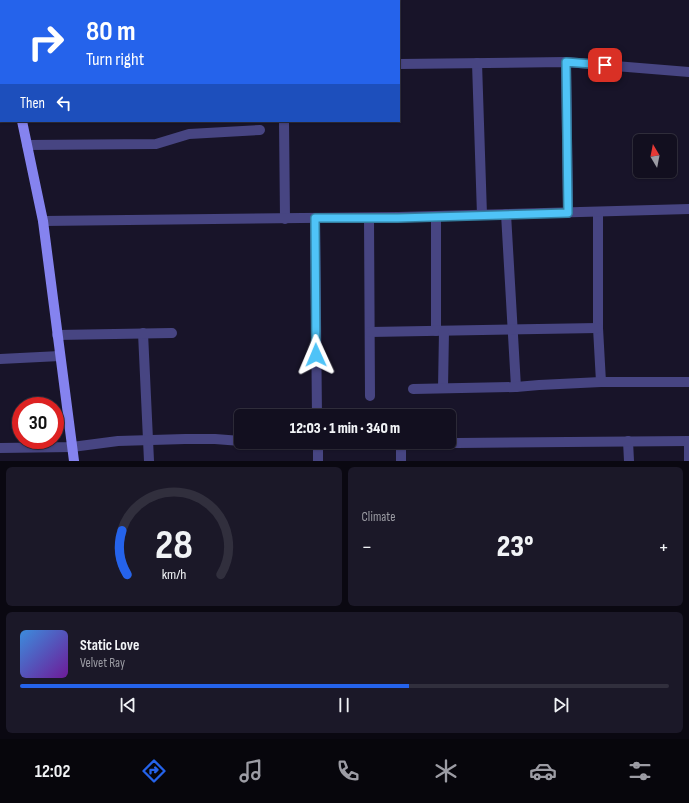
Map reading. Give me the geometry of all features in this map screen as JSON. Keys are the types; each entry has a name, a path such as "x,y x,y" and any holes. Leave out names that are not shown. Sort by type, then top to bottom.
{"street":[{"path":"566,62 568,213"},
{"path":"400,64 566,62 689,72"},
{"path":"478,63 482,215"},
{"path":"22,122 43,221 74,461"},
{"path":"284,122 285,219"},
{"path":"27,145 156,144 189,134 260,130"},
{"path":"43,221 369,218 689,209"},
{"path":"598,212 598,328 601,382"},
{"path":"506,214 516,387"},
{"path":"436,216 443,388"},
{"path":"315,218 317,409"},
{"path":"369,218 370,396"},
{"path":"370,332 598,328"},
{"path":"143,333 149,461"},
{"path":"57,334 172,333"},
{"path":"0,359 60,356"},
{"path":"413,389 516,387 601,382 689,382"},
{"path":"0,448 72,447 118,441 148,440 215,439 234,440"},
{"path":"628,441 629,461"},
{"path":"456,442 689,441 689,461"},
{"path":"318,449 318,461"},
{"path":"401,449 401,461"}],"route":[{"path":"316,355 315,218 398,218 568,213 566,62 605,65"}]}
